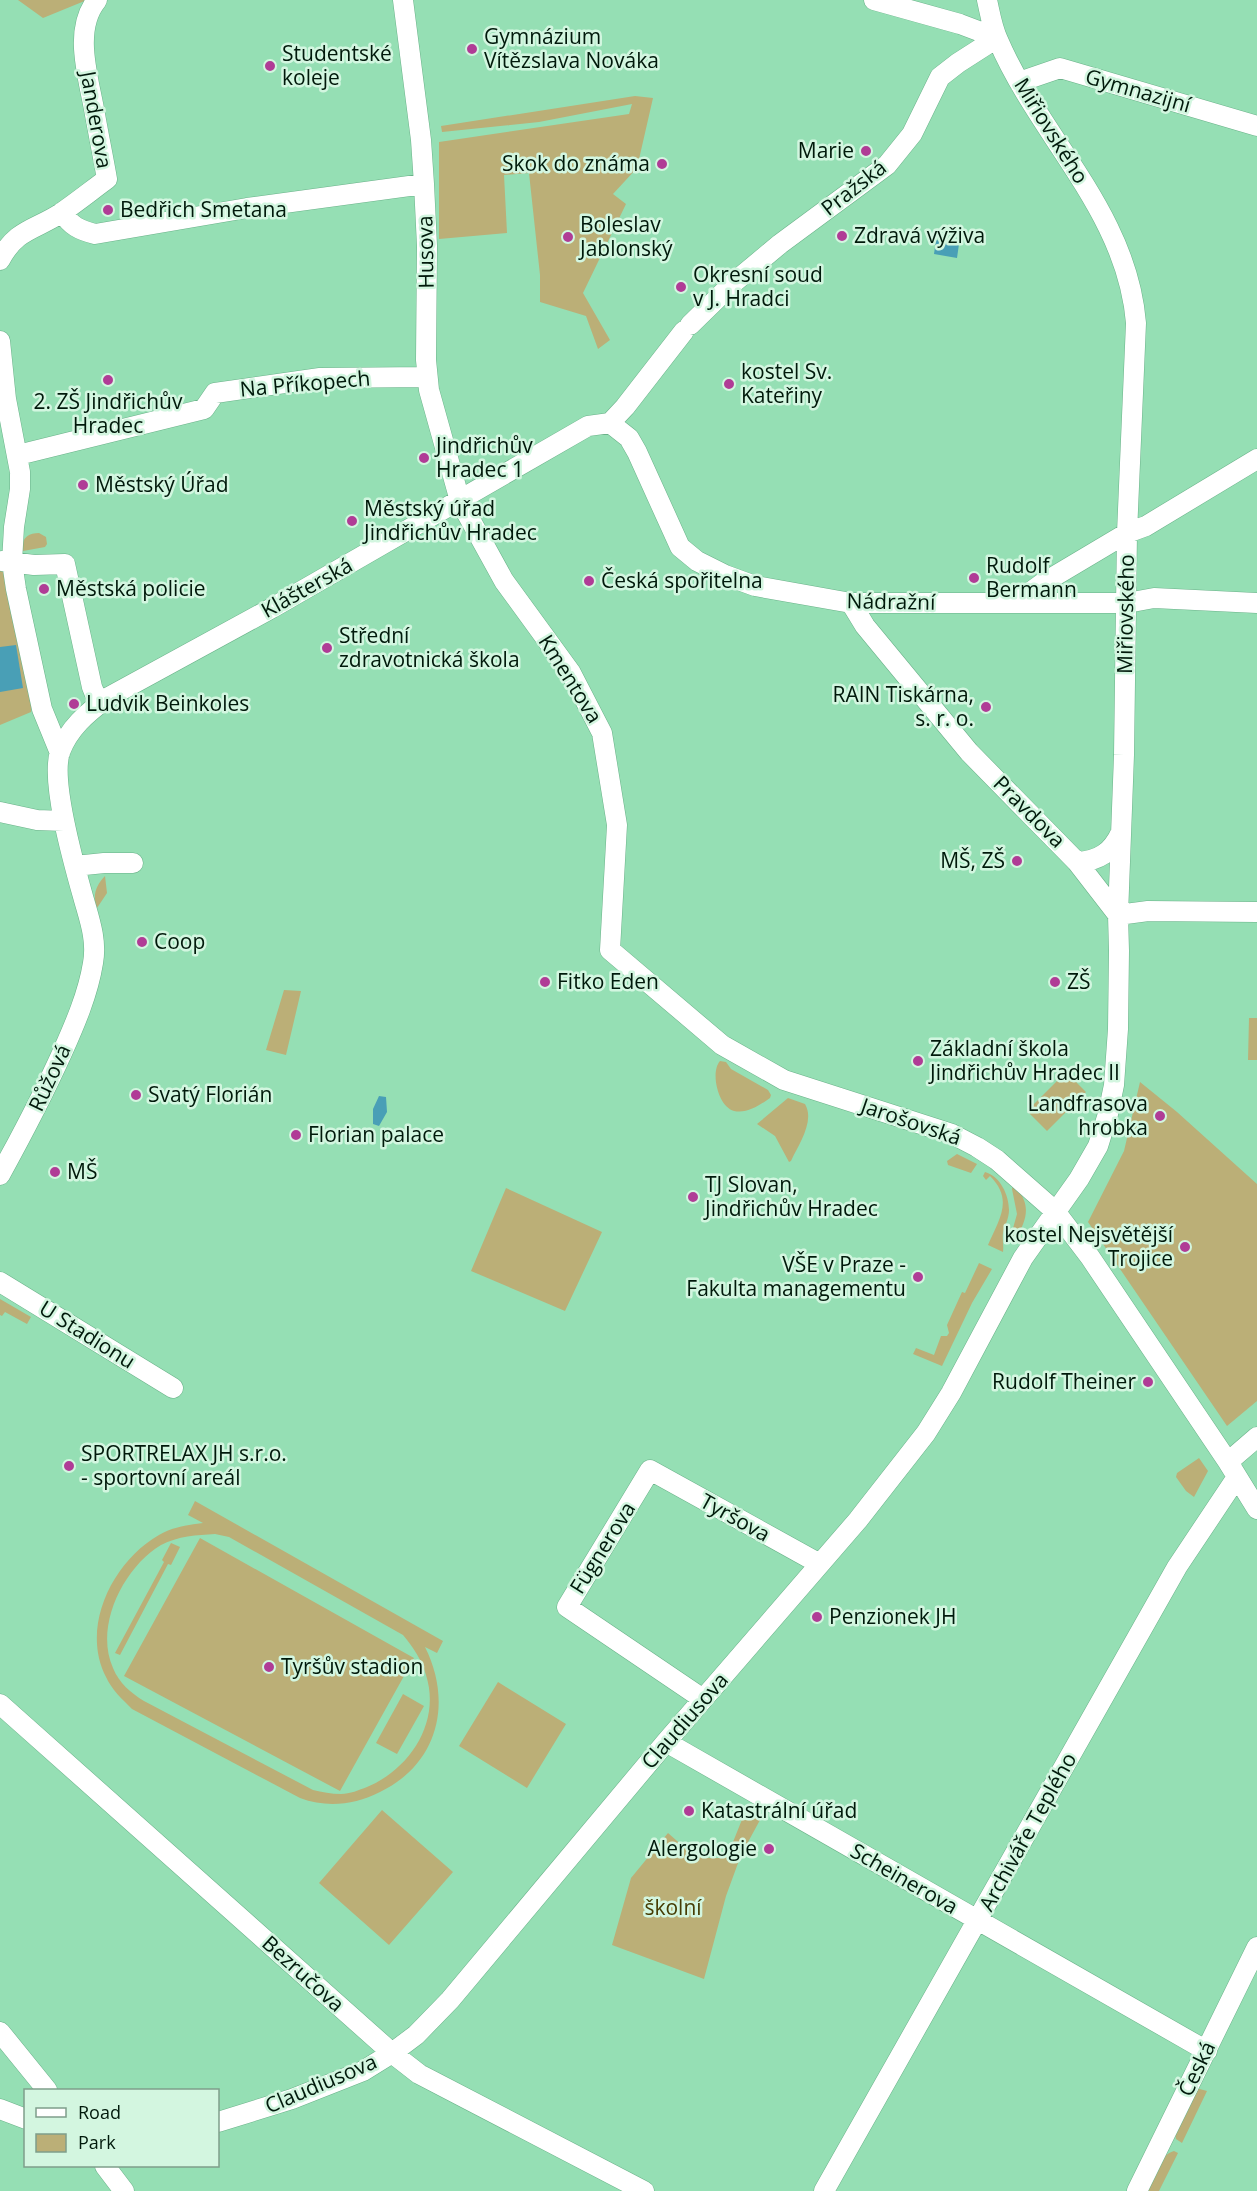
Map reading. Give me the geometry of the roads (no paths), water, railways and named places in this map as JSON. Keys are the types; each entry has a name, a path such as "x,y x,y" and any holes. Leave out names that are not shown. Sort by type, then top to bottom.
{"street":[{"name":"Janderova","path":"0,260 9,243 18,236 62,212 107,179 85,56 88,19 98,0"},
{"name":"Husova","path":"404,0 424,184 427,246 426,377 460,501"},
{"path":"874,0 948,20 997,38"},
{"path":"987,0 997,38"},
{"name":"Miřiovského","path":"997,38 1019,82 1105,219 1127,270 1134,298 1136,323 1127,533 1118,915 1118,1029 1114,1085 1098,1146 1089,1164 1055,1211"},
{"name":"Pražská","path":"610,423 687,328 732,284 780,244 887,165 912,134 940,77 997,38"},
{"name":"Gymnazijní","path":"1019,82 1060,68 1257,126"},
{"path":"62,212 69,222 80,230 95,234 247,208 424,184"},
{"path":"0,341 6,399 18,455 20,489 6,561 16,589 42,709 60,753"},
{"name":"Na Příkopech","path":"18,455 204,409 215,393 320,378 426,377"},
{"name":"Klášterská","path":"60,753 78,723 88,712 107,698 272,608 588,426 610,423"},
{"name":"Nádražní","path":"610,423 629,438 680,547 697,561 755,586 851,603 1127,603 1154,598 1257,603"},
{"path":"1015,603 1042,583 1127,533 1146,526 1257,459"},
{"name":"Kmentova","path":"460,501 504,581 571,673 602,733 617,825 610,950"},
{"path":"6,561 34,565 65,564 92,687 99,704"},
{"name":"Pravdova","path":"851,603 866,626 969,752 1077,862 1118,915"},
{"name":"Růžová","path":"0,1176 32,1116 75,1023 93,963 93,938 64,821 58,776 60,753"},
{"path":"0,812 37,820 64,821"},
{"path":"1077,862 1101,857 1115,844 1121,832"},
{"path":"75,866 104,862 133,863"},
{"path":"1118,915 1148,911 1257,912"},
{"name":"Jarošovská","path":"610,950 722,1045 784,1080 960,1138 997,1160 1055,1211 1090,1257 1257,1509"},
{"name":"Claudiusova","path":"219,2122 292,2099 363,2071 416,2035 450,2000 666,1742 858,1520 926,1433 951,1393 1023,1258 1055,1211"},
{"name":"U Stadionu","path":"0,1282 174,1388"},
{"name":"Archiváře Teplého","path":"824,2191 1180,1560 1233,1470 1257,1437"},
{"name":"Tyršova","path":"650,1470 820,1564"},
{"name":"Fügnerova","path":"650,1470 567,1607 704,1699"},
{"name":"Bezručova","path":"0,1704 392,2053 419,2074 644,2191"},
{"name":"Scheinerova","path":"666,1742 1207,2051"},
{"name":"Česká","path":"1137,2191 1257,1947"},
{"path":"0,2032 45,2089"},
{"path":"0,2109 24,2118"},
{"path":"106,2167 124,2191"}],"water":[{"path":"936,240 959,244 957,258 934,254"},
{"path":"16,645 23,688 0,692 0,647"},
{"path":"379,1096 386,1097 387,1112 379,1126 373,1124 373,1109"}],"place":[{"name":"Gymnázium Vítězslava Nováka","path":"472,49"},
{"name":"Studentské koleje","path":"270,66"},
{"name":"Marie","path":"866,151"},
{"name":"Skok do známa","path":"662,164"},
{"name":"Bedřich Smetana","path":"108,210"},
{"name":"Zdravá výživa","path":"842,236"},
{"name":"Boleslav Jablonský","path":"568,237"},
{"name":"Okresní soud v J. Hradci","path":"681,287"},
{"name":"2. ZŠ Jindřichův Hradec","path":"108,380"},
{"name":"kostel Sv. Kateřiny","path":"729,384"},
{"name":"Jindřichův Hradec 1","path":"424,458"},
{"name":"Městský Úřad","path":"83,485"},
{"name":"Městský úřad Jindřichův Hradec","path":"352,521"},
{"name":"Rudolf Bermann","path":"974,578"},
{"name":"Česká spořitelna","path":"589,581"},
{"name":"Městská policie","path":"44,589"},
{"name":"Střední zdravotnická škola","path":"327,648"},
{"name":"Ludvik Beinkoles","path":"74,704"},
{"name":"RAIN Tiskárna, s. r. o.","path":"986,707"},
{"name":"MŠ, ZŠ","path":"1017,861"},
{"name":"Coop","path":"142,942"},
{"name":"Fitko Eden","path":"545,982"},
{"name":"ZŠ","path":"1055,982"},
{"name":"Základní škola Jindřichův Hradec II","path":"918,1061"},
{"name":"Svatý Florián","path":"136,1095"},
{"name":"Landfrasova hrobka","path":"1160,1116"},
{"name":"Florian palace","path":"296,1135"},
{"name":"MŠ","path":"55,1172"},
{"name":"TJ Slovan, Jindřichův Hradec","path":"693,1197"},
{"name":"kostel Nejsvětější Trojice","path":"1185,1247"},
{"name":"VŠE v Praze - Fakulta managementu","path":"918,1277"},
{"name":"Rudolf Theiner","path":"1148,1382"},
{"name":"SPORTRELAX JH s.r.o. - sportovní areál","path":"69,1466"},
{"name":"Penzionek JH","path":"817,1617"},
{"name":"Tyršův stadion","path":"269,1667"},
{"name":"Katastrální úřad","path":"689,1811"},
{"name":"Alergologie","path":"769,1849"}],"park label":[{"name":"školní","path":"673,1908"}]}
